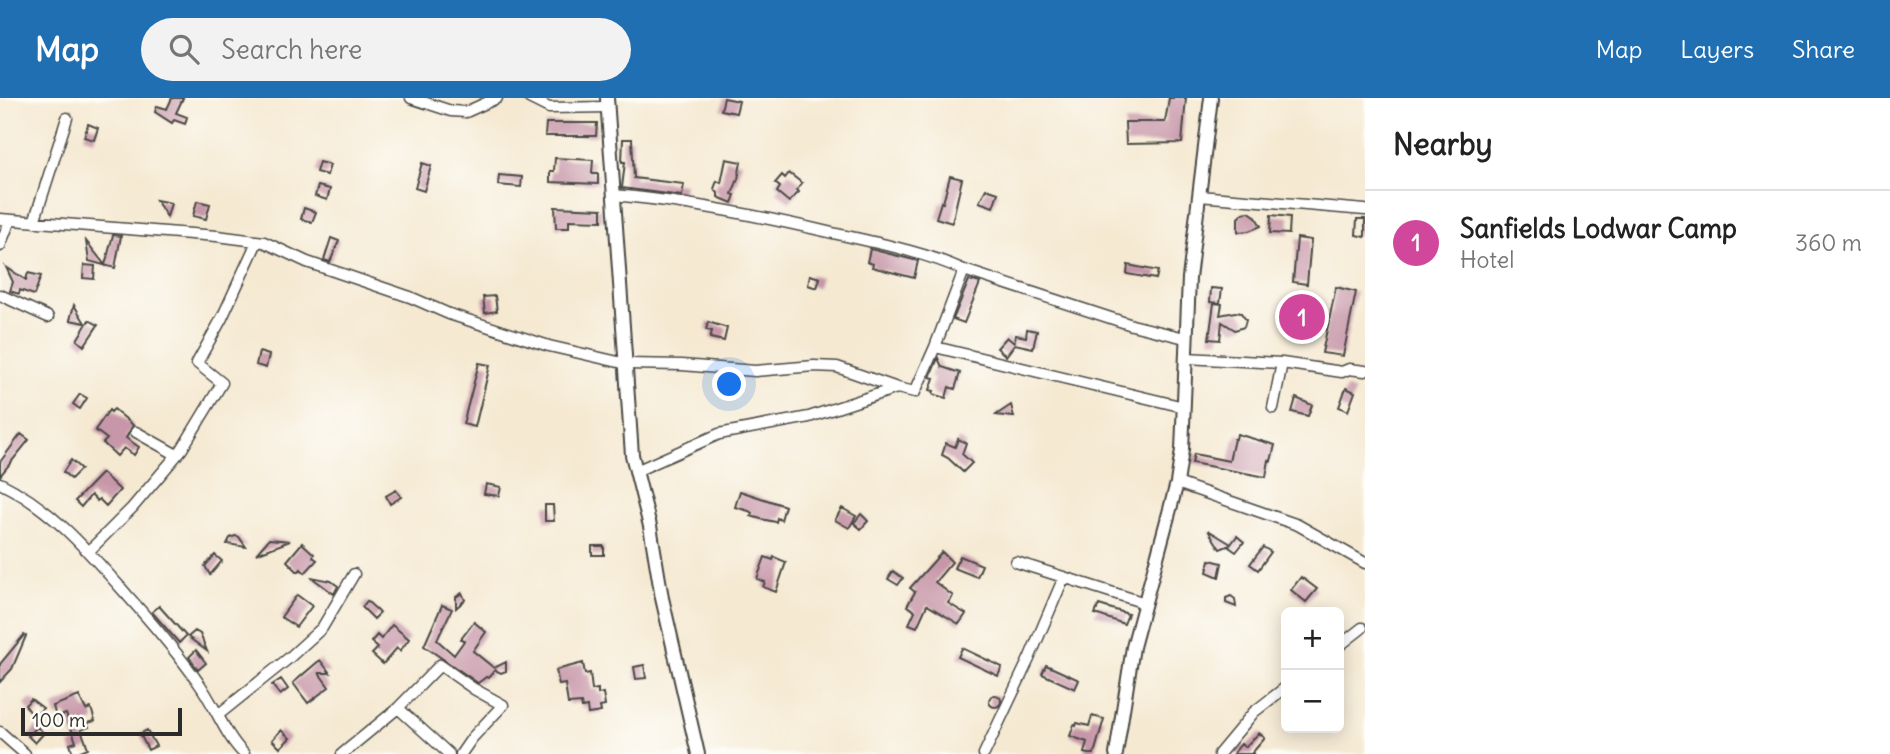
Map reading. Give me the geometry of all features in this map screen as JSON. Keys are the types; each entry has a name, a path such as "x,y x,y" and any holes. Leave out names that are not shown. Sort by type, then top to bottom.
{"street":[{"path":"411,98 451,111 466,112 497,98"},
{"path":"529,98 549,108 608,102 632,455 650,526 675,662 698,754"},
{"path":"1116,754 1133,647 1177,483 1182,450 1189,278 1211,98"},
{"path":"34,222 67,118"},
{"path":"613,195 764,217 876,242 942,260 964,270 1132,325 1185,338"},
{"path":"1199,195 1365,210"},
{"path":"0,246 5,220 217,236 264,243 307,262 410,297 449,314 550,346 627,364 755,371 814,366 837,367 915,392 964,270"},
{"path":"89,551 132,508 177,455 222,383 197,362 222,317 257,242"},
{"path":"0,295 48,317"},
{"path":"935,347 1184,407"},
{"path":"1186,359 1282,363 1342,372 1349,369 1365,371"},
{"path":"1273,408 1282,363"},
{"path":"636,471 719,434 809,416 897,388"},
{"path":"136,432 177,455"},
{"path":"1177,483 1298,525 1365,563"},
{"path":"0,484 24,495 60,523 89,551 146,616 199,683 235,745 244,754"},
{"path":"1016,562 1145,603"},
{"path":"218,715 322,628 354,574"},
{"path":"984,754 1064,577"},
{"path":"1344,642 1362,628"},
{"path":"342,754 398,708 440,665 503,705 471,737 461,754"},
{"path":"1219,754 1254,712 1281,691"},
{"path":"398,708 449,754"},
{"path":"0,732 25,754"}],"building":[{"path":"172,98 183,98 176,113 187,117 185,124 174,120 172,123 155,112 157,106 167,109"},
{"path":"724,98 739,101 736,113 721,110"},
{"path":"1169,98 1186,98 1182,143 1126,144 1125,122 1165,122"},
{"path":"546,123 597,123 596,136 545,136"},
{"path":"88,124 98,128 94,140 84,137"},
{"path":"623,139 632,139 634,178 684,184 682,196 622,188 625,162 622,162"},
{"path":"555,158 593,160 592,173 598,173 598,184 550,182 550,171 554,171"},
{"path":"726,159 741,162 732,203 718,197 714,189 717,181 721,183"},
{"path":"319,162 330,165 327,175 316,172"},
{"path":"422,163 431,166 424,191 415,188"},
{"path":"789,173 802,183 797,190 799,192 789,202 777,192 780,187 775,183 782,175 785,178"},
{"path":"499,175 522,177 521,187 498,185"},
{"path":"950,176 962,179 952,223 936,218"},
{"path":"318,186 330,189 327,200 315,196"},
{"path":"986,189 998,193 993,207 979,202"},
{"path":"156,200 171,203 167,217"},
{"path":"197,201 210,204 206,219 193,216"},
{"path":"555,207 602,209 602,221 569,220 569,228 556,228"},
{"path":"304,208 316,212 312,222 301,219"},
{"path":"1249,212 1261,226 1238,232 1238,218"},
{"path":"1271,215 1290,217 1289,234 1270,233"},
{"path":"1357,219 1365,219 1365,237 1356,235"},
{"path":"113,235 121,236 115,268 89,261 86,241 105,265"},
{"path":"331,238 339,241 330,262 324,260"},
{"path":"1297,238 1311,240 1307,284 1293,282"},
{"path":"870,249 918,261 914,278 872,267 873,264 867,262"},
{"path":"84,265 95,266 94,279 83,278"},
{"path":"1128,265 1158,271 1156,279 1127,274"},
{"path":"6,267 26,280 28,273 41,276 34,295 20,290 19,294 10,291 13,282"},
{"path":"810,275 820,278 817,288 808,285"},
{"path":"969,280 980,283 964,323 953,319"},
{"path":"1336,287 1356,292 1343,356 1322,353"},
{"path":"1211,288 1222,289 1220,303 1210,302"},
{"path":"495,296 497,311 485,313 483,297"},
{"path":"1214,303 1222,304 1220,315 1241,313 1246,320 1244,327 1235,330 1222,322 1220,340 1209,339"},
{"path":"74,305 85,323 70,320"},
{"path":"89,320 98,325 84,346 77,340"},
{"path":"708,322 727,328 724,341 710,338 712,331 706,330"},
{"path":"1027,329 1037,331 1033,348 1015,344 1006,356 997,348 1007,337 1014,343 1016,335 1026,337"},
{"path":"259,352 269,355 266,368 256,365"},
{"path":"938,358 942,367 960,373 955,389 949,387 946,398 933,394 934,391 930,390 934,378 930,377"},
{"path":"479,363 490,365 475,427 463,424"},
{"path":"1346,388 1355,392 1348,411 1339,407"},
{"path":"80,394 87,398 80,409 73,404"},
{"path":"1296,398 1312,405 1308,416 1292,412"},
{"path":"1011,405 1014,417 996,415"},
{"path":"114,409 133,425 126,438 139,447 134,455 124,448 117,456 103,443 107,439 95,430 109,410 111,412"},
{"path":"21,434 29,440 0,476 0,462"},
{"path":"1237,434 1275,445 1266,477 1192,463 1194,454 1229,461"},
{"path":"958,439 966,443 962,454 972,463 963,472 942,455 946,443 955,447"},
{"path":"71,460 81,469 71,479 63,472"},
{"path":"102,473 120,490 106,506 91,495 81,507 75,501"},
{"path":"486,484 501,487 499,496 484,494"},
{"path":"396,490 401,497 390,504 386,496"},
{"path":"740,491 785,506 781,520 777,518 776,522 761,519 751,516 749,511 735,507"},
{"path":"545,505 553,505 554,521 545,521"},
{"path":"842,508 856,516 849,528 835,520"},
{"path":"861,514 868,521 861,529 854,523"},
{"path":"1208,530 1231,544 1237,536 1244,542 1236,552 1230,545 1220,549"},
{"path":"239,537 246,547 227,544 230,538"},
{"path":"269,539 290,541 256,554"},
{"path":"302,543 317,560 305,573 301,569 298,572 287,561"},
{"path":"592,546 604,546 604,555 592,555"},
{"path":"1263,547 1271,552 1258,570 1250,564"},
{"path":"942,552 952,562 935,582 953,596 948,603 966,614 959,624 927,605 917,627 909,624 915,611 907,606 915,592 910,588"},
{"path":"215,555 222,561 210,575 205,566"},
{"path":"960,556 982,565 977,577 954,568"},
{"path":"765,557 786,562 776,592 763,587 765,582 757,579"},
{"path":"1210,560 1222,563 1219,577 1207,572"},
{"path":"893,571 903,578 898,585 888,579"},
{"path":"311,577 331,581 338,586 334,594"},
{"path":"1301,577 1317,589 1306,602 1291,590"},
{"path":"462,593 465,600 456,608 456,597"},
{"path":"297,595 312,606 296,627 281,617"},
{"path":"1231,596 1235,599 1236,607 1226,603 1226,598"},
{"path":"367,601 380,613 374,619 362,607"},
{"path":"442,605 452,609 437,640 454,655 464,641 461,639 474,622 486,632 473,651 494,668 506,662 506,671 501,673 495,670 488,678 478,683 424,646"},
{"path":"1099,605 1128,614 1124,624 1095,614"},
{"path":"159,606 186,636 179,643 152,612"},
{"path":"392,625 409,639 400,651 397,648 383,664 372,654 378,648 371,642 377,635 381,639"},
{"path":"195,631 200,634 207,651 188,637"},
{"path":"24,635 26,636 12,669 0,682 0,664"},
{"path":"962,648 1002,667 998,676 958,657"},
{"path":"196,650 206,663 198,670 189,657"},
{"path":"320,660 330,673 319,673 329,687 308,703 293,683"},
{"path":"583,663 585,674 590,673 592,690 598,689 598,694 603,693 605,706 600,707 601,712 588,714 587,707 582,708 581,703 568,704 565,684 559,685 556,670"},
{"path":"644,665 646,678 636,679 634,667"},
{"path":"1046,665 1079,680 1075,689 1042,674"},
{"path":"281,679 288,689 280,695 272,685"},
{"path":"995,695 1001,701 995,707 989,701"},
{"path":"79,696 86,710 91,708 95,721 87,723 89,727 81,730 88,748 73,754 70,744 76,742 66,714 56,717 53,706"},
{"path":"31,699 43,708 34,717 25,705"},
{"path":"1092,716 1104,719 1094,754 1088,754 1084,753 1087,742 1070,736 1074,725 1077,723 1089,726"},
{"path":"37,727 44,733 35,743 28,736"},
{"path":"147,730 156,746 148,750 140,734"},
{"path":"281,730 290,738 280,748 272,740"},
{"path":"1259,733 1265,738 1253,754 1233,754 1241,744 1245,747"}],"place":[{"name":"Sanfields Lodwar Camp","path":"1302,317"}]}
